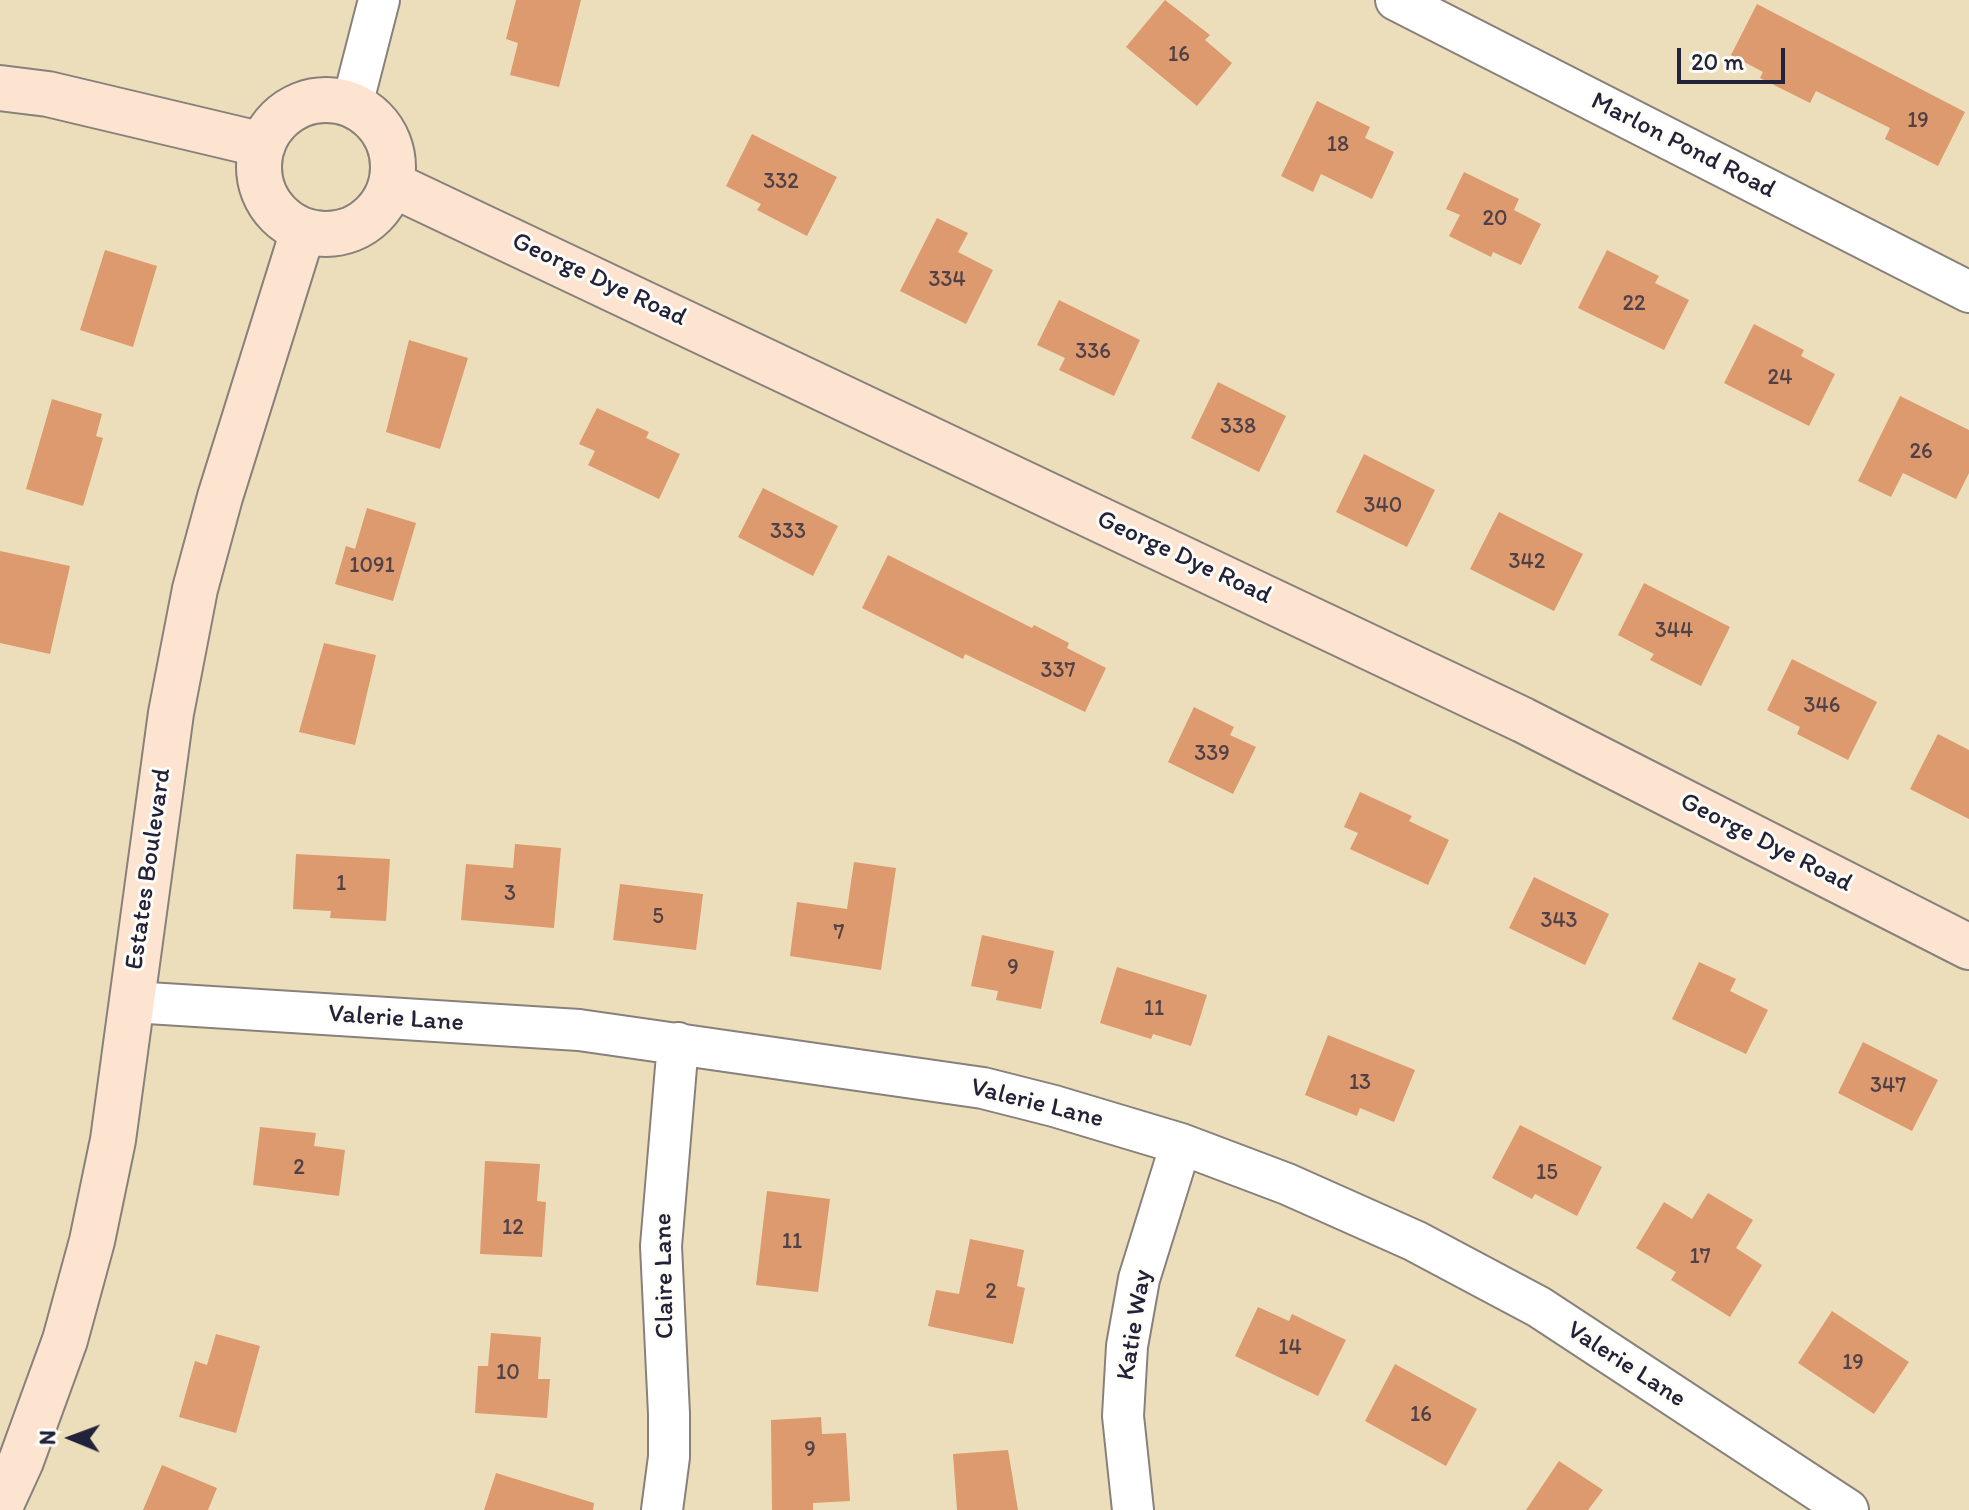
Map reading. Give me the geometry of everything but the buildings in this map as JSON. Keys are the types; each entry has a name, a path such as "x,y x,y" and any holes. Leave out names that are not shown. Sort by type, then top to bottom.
{"street":[{"path":"352,105 379,0"},
{"name":"Marlon Pond Road","path":"1396,0 1969,292"},
{"path":"0,88 48,94 263,145"},
{"path":"316,101 352,105 382,129 390,146 391,184 384,201 358,227 321,235 303,231 284,220 270,205 262,186 259,166 263,145 271,129 299,106 316,101"},
{"name":"George Dye Road","path":"391,184 1523,720 1969,947"},
{"name":"Estates Boulevard","path":"0,1507 21,1461 65,1340 92,1241 113,1140 171,713 195,589 220,497 303,231"},
{"name":"Valerie Lane","path":"132,1002 579,1030 678,1043 983,1088 1181,1144 1287,1184 1415,1241 1539,1307 1848,1510"},
{"name":"Claire Lane","path":"662,1510 669,1457 669,1414 661,1246 678,1043"},
{"name":"Katie Way","path":"1133,1510 1123,1416 1127,1346 1139,1279 1181,1144"}]}
